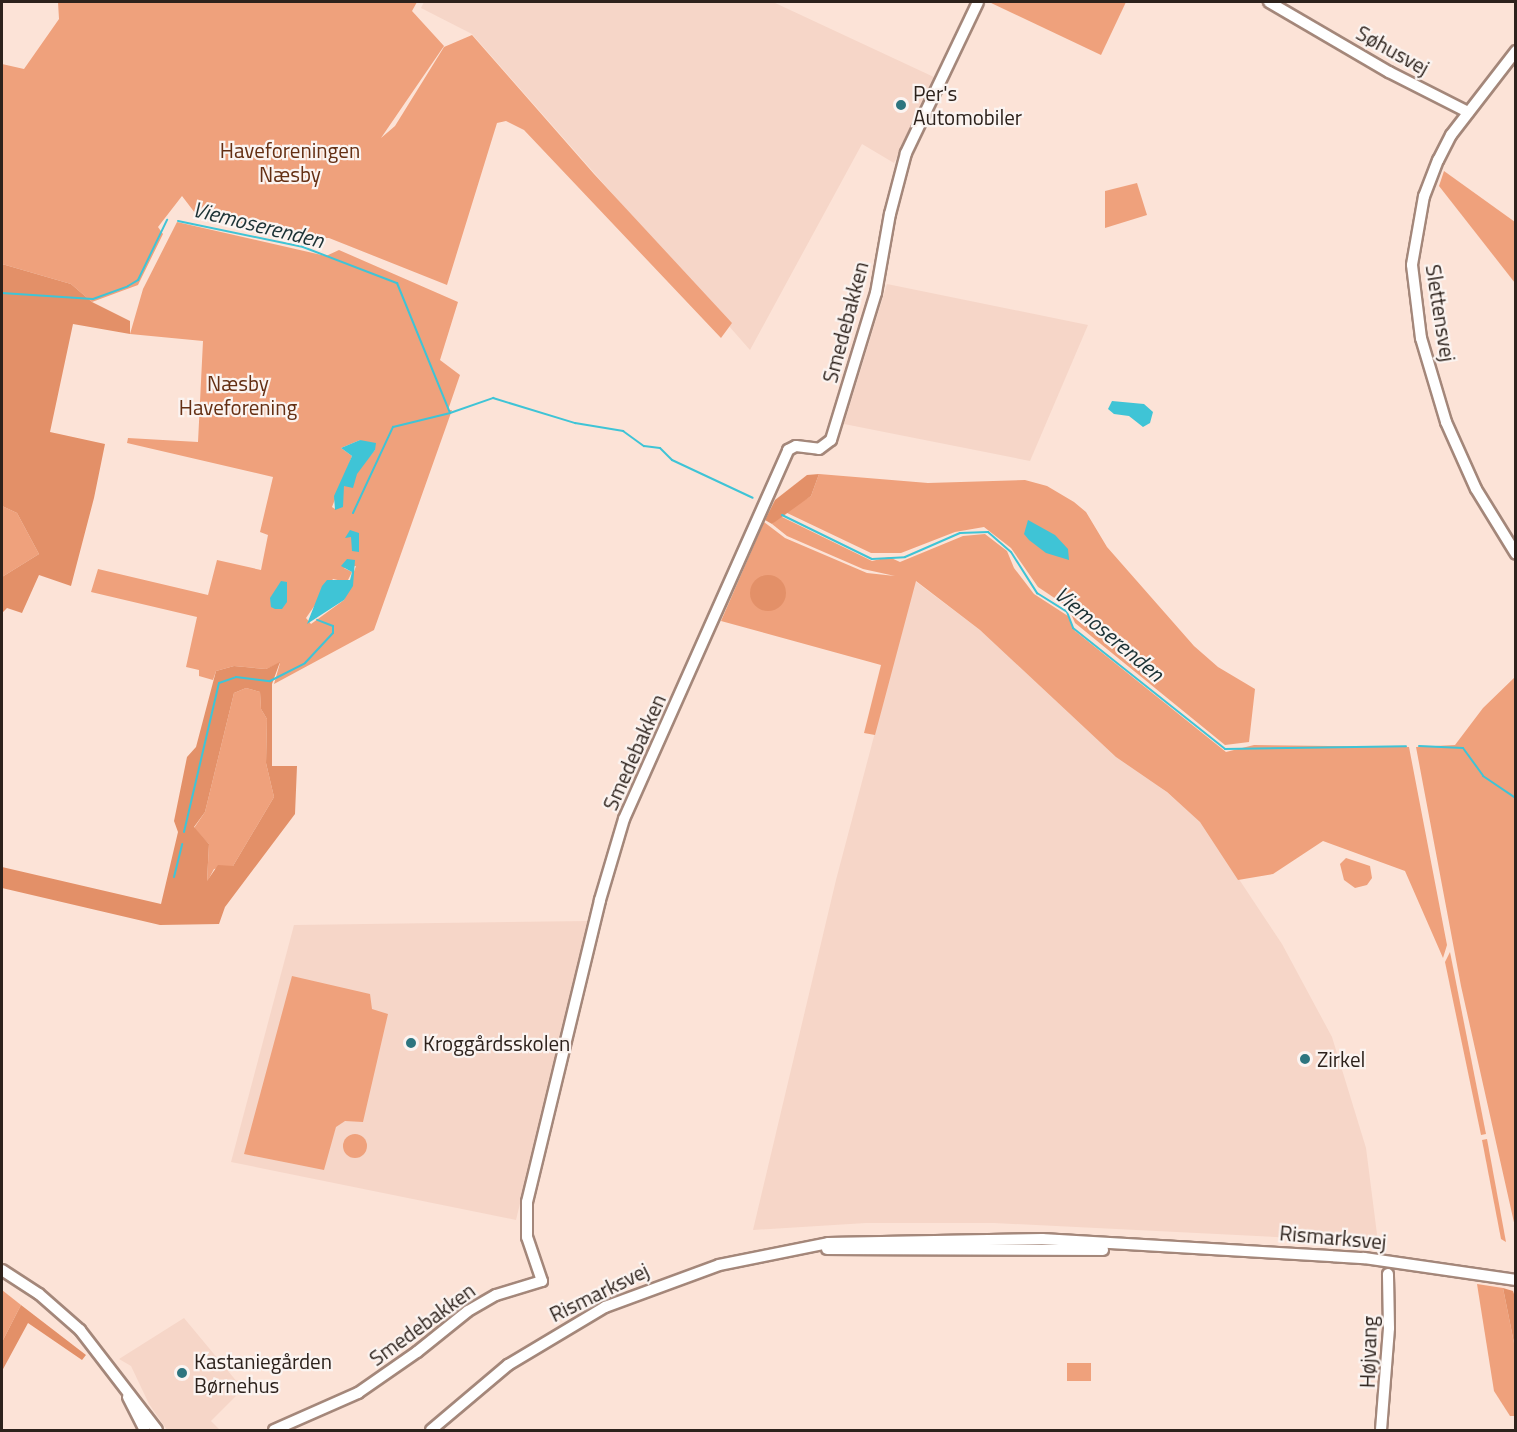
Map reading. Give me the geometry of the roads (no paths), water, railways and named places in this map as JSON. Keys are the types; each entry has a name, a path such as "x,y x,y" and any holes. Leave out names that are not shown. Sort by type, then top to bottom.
{"street":[{"name":"Smedebakken","path":"274,1431 358,1393 417,1352 468,1311 496,1295 542,1281 527,1237 526,1210 600,900 624,819 788,450 796,446 819,449 831,440 876,293 890,214 906,153 978,2"},
{"name":"Søhusvej","path":"1269,2 1389,72 1468,112"},
{"name":"Slettensvej","path":"1515,51 1468,112 1442,152 1424,196 1414,244 1414,295 1421,338 1446,422 1476,489 1515,554"},
{"name":"Rismarksvej","path":"431,1431 508,1365 605,1307 719,1265 847,1240 1007,1238 1146,1248 1364,1258 1515,1280"},
{"path":"2,1270 39,1294 80,1330 157,1431"},
{"name":"Højvang","path":"1381,1431 1389,1328 1388,1274"},
{"path":"120,1381 145,1431"}],"water":[{"path":"1112,401 1144,404 1153,412 1150,423 1143,427 1129,416 1114,414 1108,409"},
{"path":"360,440 376,443 375,450 357,474 353,488 344,486 343,507 335,510 334,496 352,456 341,448"},
{"path":"1028,520 1055,535 1068,549 1069,560 1046,553 1029,540 1024,534"},
{"path":"350,530 359,533 359,552 352,551 351,537 345,538"},
{"path":"347,559 355,560 353,586 344,600 307,624 322,586 327,580 350,580 352,572 341,566"},
{"path":"281,581 287,582 287,602 282,609 275,609 271,607 270,598"}],"waterway":[{"name":"Viemoserenden","path":"2,293 93,299 128,286 138,280 167,220"},
{"name":"Viemoserenden","path":"178,221 303,247 397,283 450,413 493,398 575,423 623,431 644,446 660,448 672,460 753,498"},
{"path":"353,513 393,427 450,413"},
{"name":"Viemoserenden","path":"782,515 872,559 905,557 960,533 988,532 1011,552 1037,593 1067,612 1073,628 1225,749 1406,746"},
{"path":"184,832 219,683 236,677 270,681 305,663 333,633 333,626 317,620"},
{"name":"Viemoserenden","path":"1419,746 1463,748 1483,776 1516,798"},
{"path":"174,877 182,844"}],"place":[{"name":"Per's Automobiler","path":"901,105"},
{"name":"Kroggårdsskolen","path":"411,1043"},
{"name":"Zirkel","path":"1305,1059"},
{"name":"Kastaniegården Børnehus","path":"182,1373"}],"park label":[{"name":"Haveforeningen Næsby","path":"290,162"},
{"name":"Næsby Haveforening","path":"238,395"}]}
